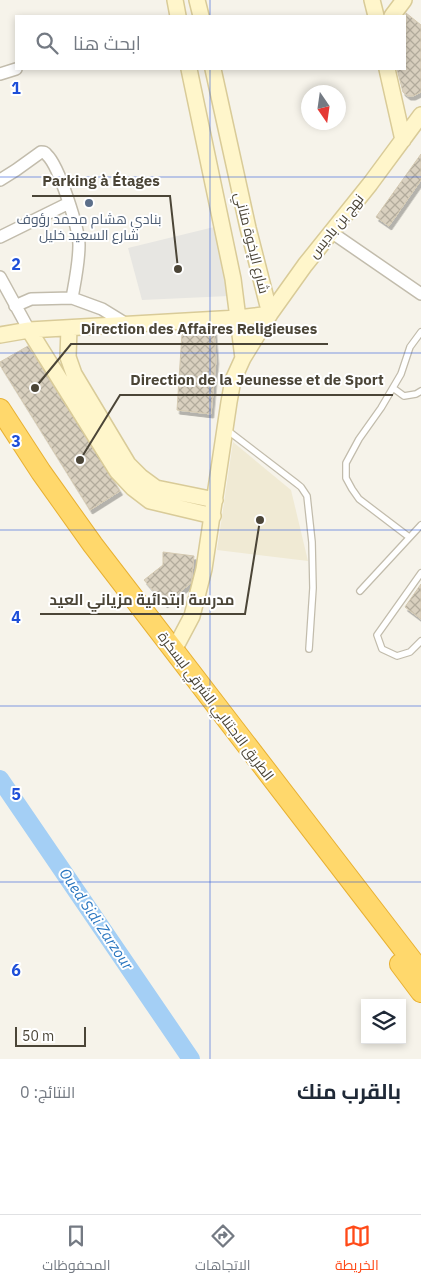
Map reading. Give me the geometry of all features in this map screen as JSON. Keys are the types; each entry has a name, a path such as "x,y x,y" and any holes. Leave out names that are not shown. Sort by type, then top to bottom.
{"highway":[{"name":"الطريق الاجتنابي الشرقي لبسكرة","path":"0,409 63,505 153,625 421,972"},
{"name":"الطريق الاجتنابي الشرقي لبسكرة","path":"0,433 57,515 129,612 421,992"}],"street":[{"path":"175,0 178,15"},
{"path":"197,0 201,15"},
{"path":"372,0 376,15"},
{"path":"393,15 404,0"},
{"path":"0,74 15,69"},
{"name":"شارع الإخوة مناني","path":"189,70 233,279 243,358"},
{"name":"شارع الإخوة مناني","path":"212,70 248,228 270,314"},
{"path":"387,70 403,140"},
{"path":"396,109 419,122"},
{"path":"201,125 223,120"},
{"name":"نهج بن باديس","path":"270,314 305,266 419,122"},
{"path":"0,180 39,152 43,152 51,160 69,203 79,243 78,264 72,298"},
{"path":"0,237 69,203"},
{"path":"224,233 248,228"},
{"path":"332,232 419,289"},
{"path":"0,277 15,306 50,363 123,467 156,488 215,500"},
{"path":"15,306 31,299 72,298 102,309 128,325"},
{"path":"0,335 29,330 238,318 270,314"},
{"path":"174,650 192,616 204,570 233,380 243,358 270,314"},
{"path":"70,328 68,357 74,374 133,488 150,501 213,516"},
{"path":"50,363 68,357"}],"lane":[{"path":"409,537 359,499 346,478 346,463 393,388 401,374 410,347 421,332"},
{"path":"393,388 404,396 421,392"},
{"path":"225,429 301,487 307,496 312,542 313,588 309,649"},
{"path":"360,591 421,525"},
{"path":"421,573 377,634 382,649 397,656 410,652 421,641"}],"shaded area":[{"path":"214,227 229,296 142,300 128,248"},
{"path":"233,442 291,490 308,561 217,550"}],"building":[{"path":"406,13 421,25 421,92 413,96 408,96 403,92 397,70 406,70"},
{"path":"421,154 421,180 389,226 376,217"},
{"path":"214,331 216,360 211,414 177,410 182,333"},
{"path":"28,346 120,491 90,510 0,365 0,362"},
{"path":"163,552 194,556 191,583 165,604 144,580 163,565"},
{"path":"421,584 421,619 405,607"}],"waterway":[{"name":"Oued Sidi Zarzour","path":"0,779 191,1059"}],"place":[{"name":"بنادي هشام محمد رؤوف شارع السعيد خليل","path":"89,203"},
{"name":"Parking à Étages","path":"178,269"},
{"name":"Direction des Affaires Religieuses","path":"35,388"},
{"name":"Direction de la Jeunesse et de Sport","path":"80,460"},
{"name":"مدرسة ابتدائية مزياني العيد","path":"260,520"}]}
